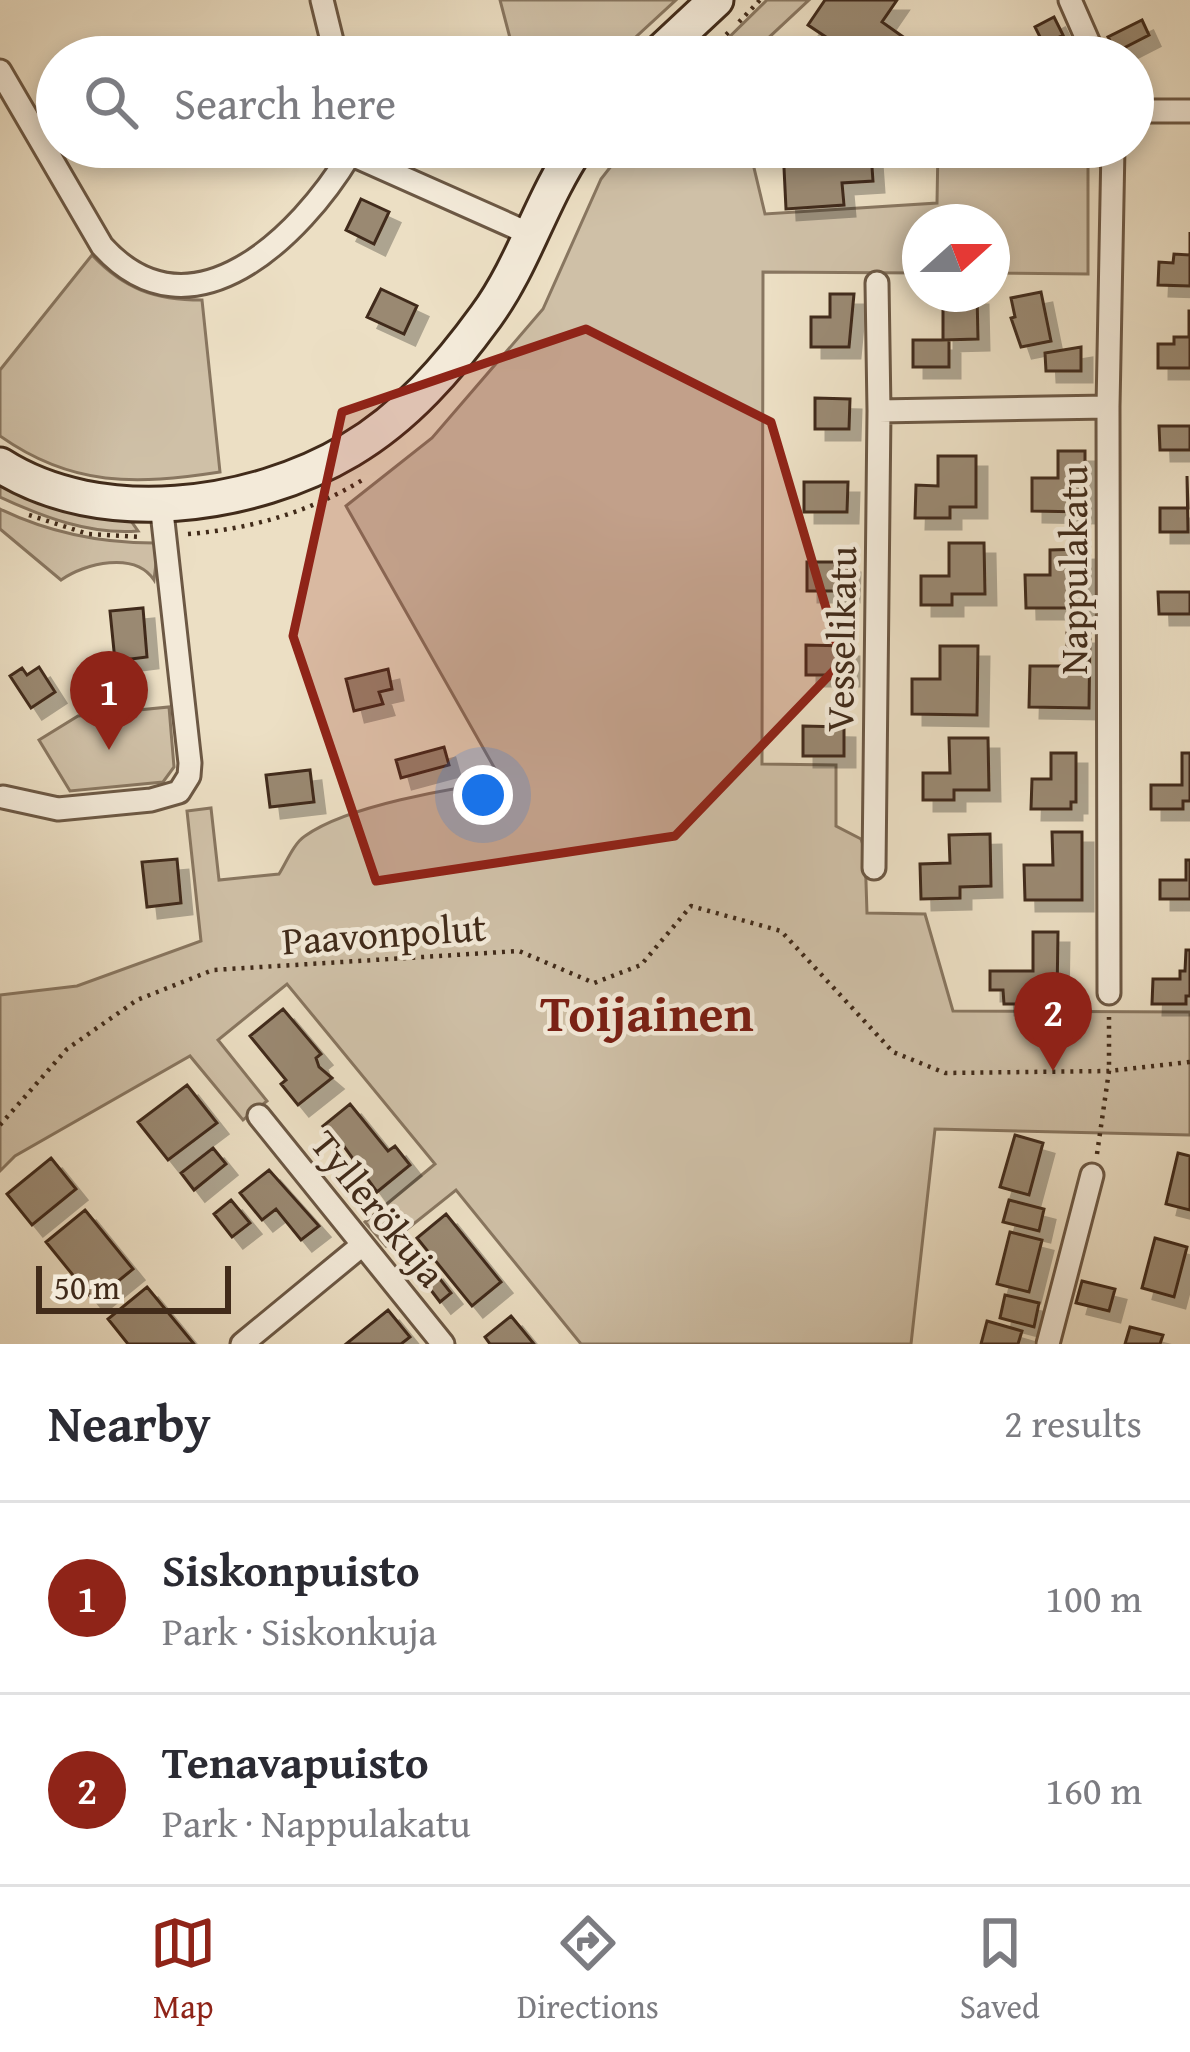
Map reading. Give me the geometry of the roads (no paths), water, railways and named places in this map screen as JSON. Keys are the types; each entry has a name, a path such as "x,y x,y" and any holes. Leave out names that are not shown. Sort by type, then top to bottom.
{"street":[{"path":"322,0 331,36"},
{"path":"677,36 716,0"},
{"path":"1070,0 1086,36"},
{"path":"0,71 36,132"},
{"path":"1154,111 1190,111"},
{"path":"57,168 116,261 165,285 219,279 246,266 317,203 339,168"},
{"path":"389,168 530,234"},
{"path":"0,465 63,492 161,503 258,488 305,473 350,450 387,424 443,372 490,310 566,168"},
{"name":"Nappulakatu","path":"1109,993 1113,168"},
{"name":"Vesselikatu","path":"874,868 877,283"},
{"path":"879,411 1108,406"},
{"path":"4,797 58,809 152,800 179,792 186,784 190,763 161,503"},
{"name":"Tyllerökuja","path":"260,1116 443,1344"},
{"path":"1048,1344 1092,1175"},
{"path":"242,1344 361,1246"}],"place":[{"name":"Siskonpuisto","path":"109,750"},
{"name":"Tenavapuisto","path":"1053,1071"}],"district":[{"name":"Toijainen","path":"647,1012"}]}
